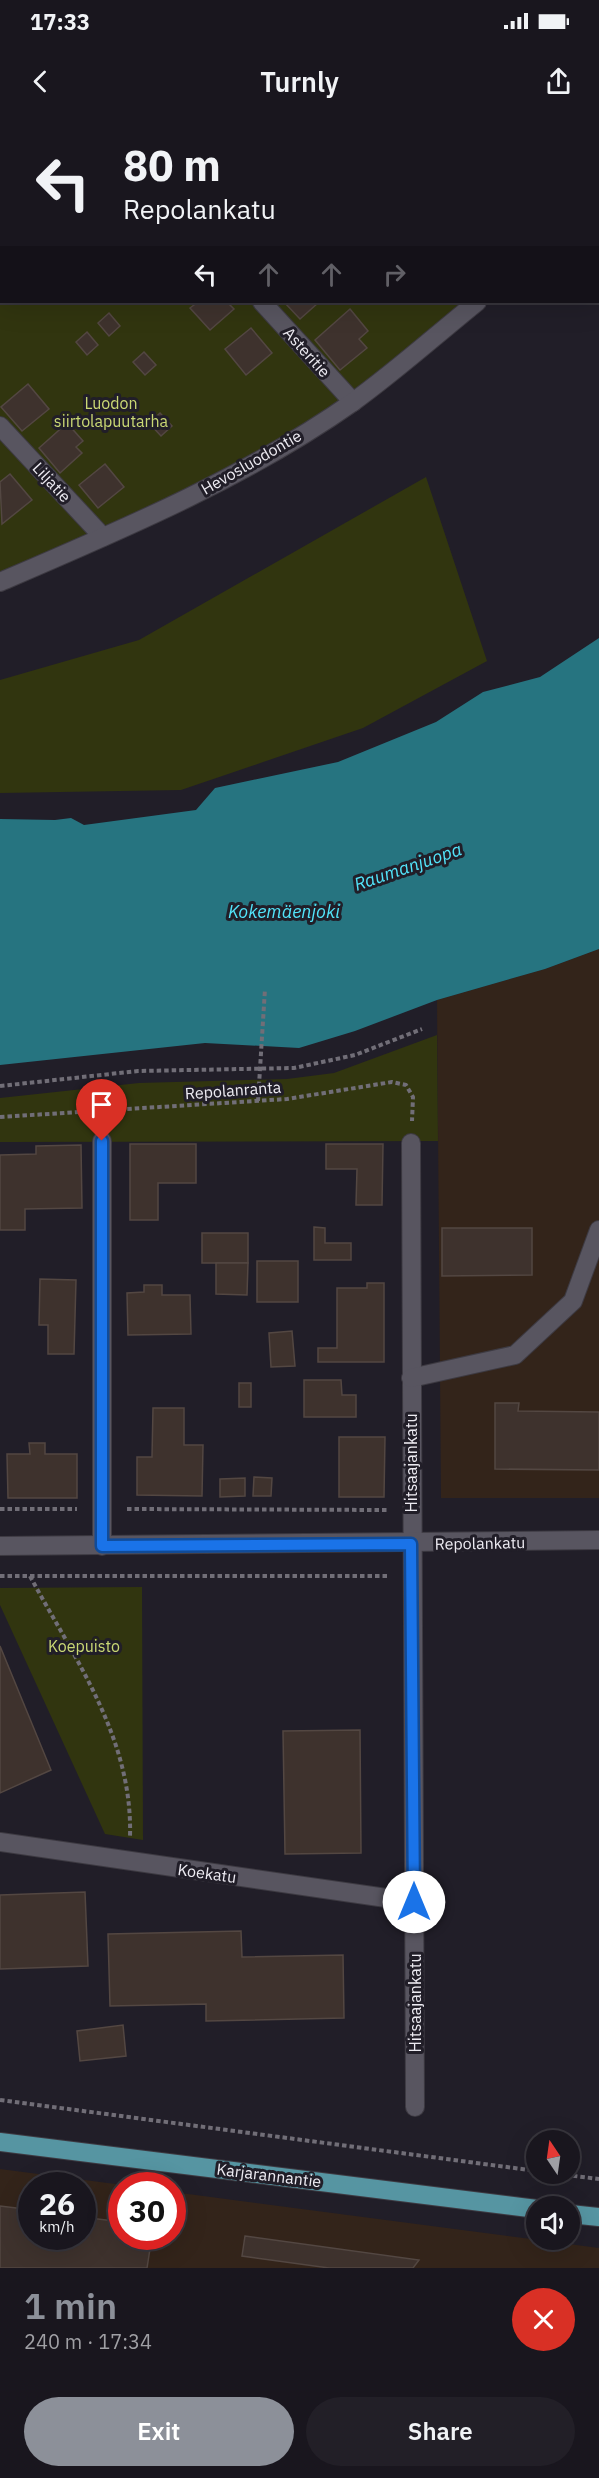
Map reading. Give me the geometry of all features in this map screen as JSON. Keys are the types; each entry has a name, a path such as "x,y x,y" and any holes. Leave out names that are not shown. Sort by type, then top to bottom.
{"main road":[{"name":"Karjarannantie","path":"0,2142 526,2208"},
{"path":"580,2215 599,2217"}],"street":[{"name":"Asteritie","path":"263,303 352,402"},
{"name":"Hevosluodontie","path":"0,582 104,537 230,477 352,402 476,303"},
{"name":"Liljatie","path":"0,426 104,537"},
{"path":"102,1141 102,1546"},
{"name":"Hitsaajankatu","path":"411,1143 411,1576 416,2107"},
{"path":"411,1378 515,1355 573,1301 599,1230"},
{"name":"Repolankatu","path":"0,1546 411,1544 599,1540"},
{"name":"Koekatu","path":"0,1842 414,1902"}],"path":[{"path":"258,1101 266,989"},
{"path":"0,1086 138,1071 294,1068 355,1055 422,1029"},
{"name":"Repolanranta","path":"0,1117 258,1101 392,1082 406,1085 413,1097 411,1143"},
{"path":"0,1509 411,1510"},
{"path":"0,1576 411,1576"},
{"path":"30,1576 88,1677 115,1736 126,1780 130,1825 129,1861"},
{"path":"0,2100 526,2170"},
{"path":"580,2177 599,2179"}],"shaded area":[{"path":"599,949 599,1498 441,1498 437,1000 545,969"},
{"path":"0,2169 23,2172 18,2172 18,2250 96,2250 96,2181 108,2183 108,2250 186,2250 186,2194 526,2238 526,2250 580,2250 580,2246 599,2248 599,2268 0,2268"}],"green space":[{"name":"Luodon siirtolapuutarha","path":"0,303 476,303 445,328 230,477 0,582"},
{"path":"426,477 487,661 363,728 181,790 0,793 0,680 139,640"},
{"path":"437,1035 438,1141 0,1142 0,1098 139,1083 287,1079 334,1073"},
{"name":"Koepuisto","path":"142,1587 143,1840 105,1834 0,1605 0,1588"}],"water":[{"name":"Kokemäenjoki","path":"599,638 599,949 545,969 437,1000 355,1031 299,1048 205,1043 0,1065 0,819 71,818 84,825 196,810 215,788 338,762 436,722 483,692 540,677"}],"building":[{"path":"197,303 228,303 234,309 210,330 190,308"},
{"path":"285,303 318,303 300,319"},
{"path":"350,309 368,331 359,339 367,348 340,370 315,340"},
{"path":"109,313 120,326 109,336 98,323"},
{"path":"251,328 272,353 246,375 225,349"},
{"path":"87,332 98,345 87,355 76,342"},
{"path":"144,352 156,365 145,375 133,362"},
{"path":"28,384 49,409 22,431 1,407"},
{"path":"160,413 172,426 161,436 149,423"},
{"path":"67,423 83,441 76,447 82,453 60,473 39,448"},
{"path":"105,464 124,487 98,508 79,485"},
{"path":"10,474 32,500 2,524 0,482"},
{"path":"130,1144 196,1144 196,1183 158,1183 158,1220 130,1220"},
{"path":"326,1144 383,1144 382,1205 356,1205 357,1169 326,1169"},
{"path":"81,1145 82,1208 25,1209 25,1230 0,1230 0,1155 36,1154 36,1146"},
{"path":"314,1227 325,1228 325,1243 351,1243 351,1260 314,1260"},
{"path":"442,1228 532,1228 532,1275 442,1276"},
{"path":"202,1233 248,1233 248,1263 202,1263"},
{"path":"257,1261 298,1261 298,1302 257,1302"},
{"path":"216,1263 248,1263 247,1295 216,1294"},
{"path":"40,1279 76,1280 74,1354 48,1354 48,1325 39,1325"},
{"path":"367,1283 384,1283 384,1362 318,1362 318,1348 337,1348 337,1288 367,1288"},
{"path":"144,1285 162,1285 162,1295 190,1295 191,1334 128,1335 127,1293 144,1292"},
{"path":"292,1331 295,1366 271,1367 269,1333"},
{"path":"304,1380 341,1380 342,1395 356,1395 356,1417 304,1417"},
{"path":"239,1383 251,1383 251,1407 239,1407"},
{"path":"495,1403 519,1403 518,1411 599,1412 599,1470 495,1469"},
{"path":"153,1408 184,1408 184,1445 203,1445 202,1496 137,1495 137,1457 152,1457"},
{"path":"339,1437 385,1437 384,1497 339,1497"},
{"path":"29,1443 45,1443 45,1454 77,1454 77,1498 8,1498 7,1454 30,1454"},
{"path":"254,1477 272,1478 271,1496 253,1496"},
{"path":"245,1478 245,1496 220,1497 220,1479"},
{"path":"0,1646 51,1770 0,1793"},
{"path":"360,1730 361,1853 285,1854 283,1731"},
{"path":"85,1892 88,1966 0,1969 0,1895"},
{"path":"241,1931 242,1957 343,1955 344,2018 206,2021 206,2004 110,2006 108,1934"},
{"path":"123,2025 126,2056 80,2061 77,2031"},
{"path":"0,2206 18,2208 18,2250 96,2250 96,2219 108,2220 108,2250 150,2250 147,2268 0,2268"},
{"path":"245,2236 419,2260 413,2268 329,2268 242,2256"}],"route":[{"path":"102,1141 102,1546 411,1544 414,1902"}],"water label":[{"name":"Raumanjuopa","path":"408,867"}]}
